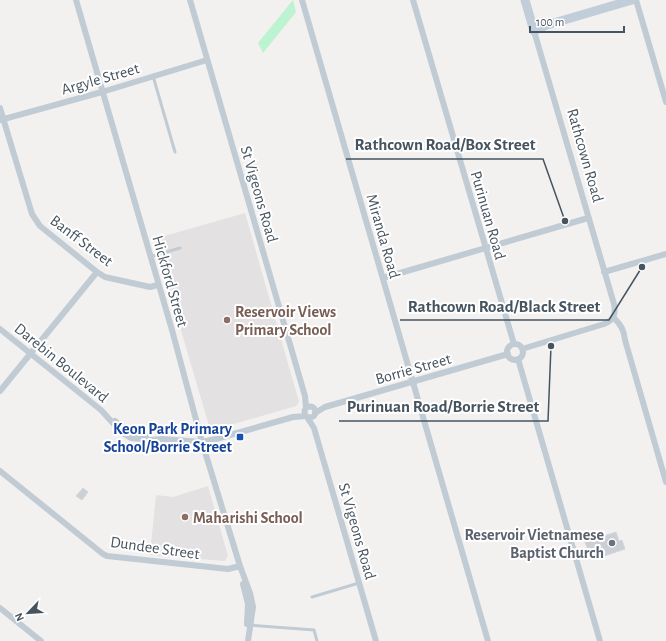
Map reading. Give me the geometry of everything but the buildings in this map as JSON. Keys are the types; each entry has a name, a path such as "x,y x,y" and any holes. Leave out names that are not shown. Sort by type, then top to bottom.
{"street":[{"name":"Hickford Street","path":"76,0 202,442 252,602 248,638"},
{"name":"St Vigeons Road","path":"190,0 376,641"},
{"name":"Miranda Road","path":"302,0 488,641"},
{"name":"Purinuan Road","path":"413,0 514,344"},
{"name":"Rathcown Road","path":"525,0 615,309 612,319"},
{"path":"534,29 539,25 547,25 632,0"},
{"path":"636,0 666,102"},
{"name":"Argyle Street","path":"2,120 102,92 207,60"},
{"name":"Banff Street","path":"0,108 2,120 32,214 40,226 105,277 150,287 158,285"},
{"path":"383,278 588,218"},
{"path":"604,272 666,254"},
{"path":"0,391 97,272"},
{"path":"522,349 603,325 612,319 624,340 666,482"},
{"name":"Darebin Boulevard","path":"0,329 124,429 133,434 162,439 202,442"},
{"path":"514,344 519,345 522,349 522,356 518,359 511,358 508,354 509,348 514,344"},
{"name":"Borrie Street","path":"310,412 508,354"},
{"path":"518,359 600,641"},
{"path":"202,442 310,412"},
{"name":"Dundee Street","path":"0,470 107,556 228,569 241,567"},
{"path":"0,608 41,641"}],"lane":[{"path":"153,76 175,152"},
{"path":"150,257 180,248"},
{"path":"312,597 360,583"},
{"path":"249,625 314,630 317,641"}],"shaded area":[{"name":"Reservoir Views Primary School","path":"245,213 299,402 296,406 213,430 210,429 154,239"},
{"name":"Maharishi School","path":"208,486 228,556 225,561 150,555 156,495 173,497"}],"green space":[{"path":"293,0 296,12 263,53 258,43"}],"place":[{"name":"Rathcown Road/Box Street","path":"565,221"},
{"name":"Rathcown Road/Black Street","path":"642,267"},
{"name":"Reservoir Views Primary School","path":"227,320"},
{"name":"Purinuan Road/Borrie Street","path":"551,346"},
{"name":"Keon Park Primary School/Borrie Street","path":"240,437"},
{"name":"Maharishi School","path":"185,517"},
{"name":"Reservoir Vietnamese Baptist Church","path":"612,543"}]}
